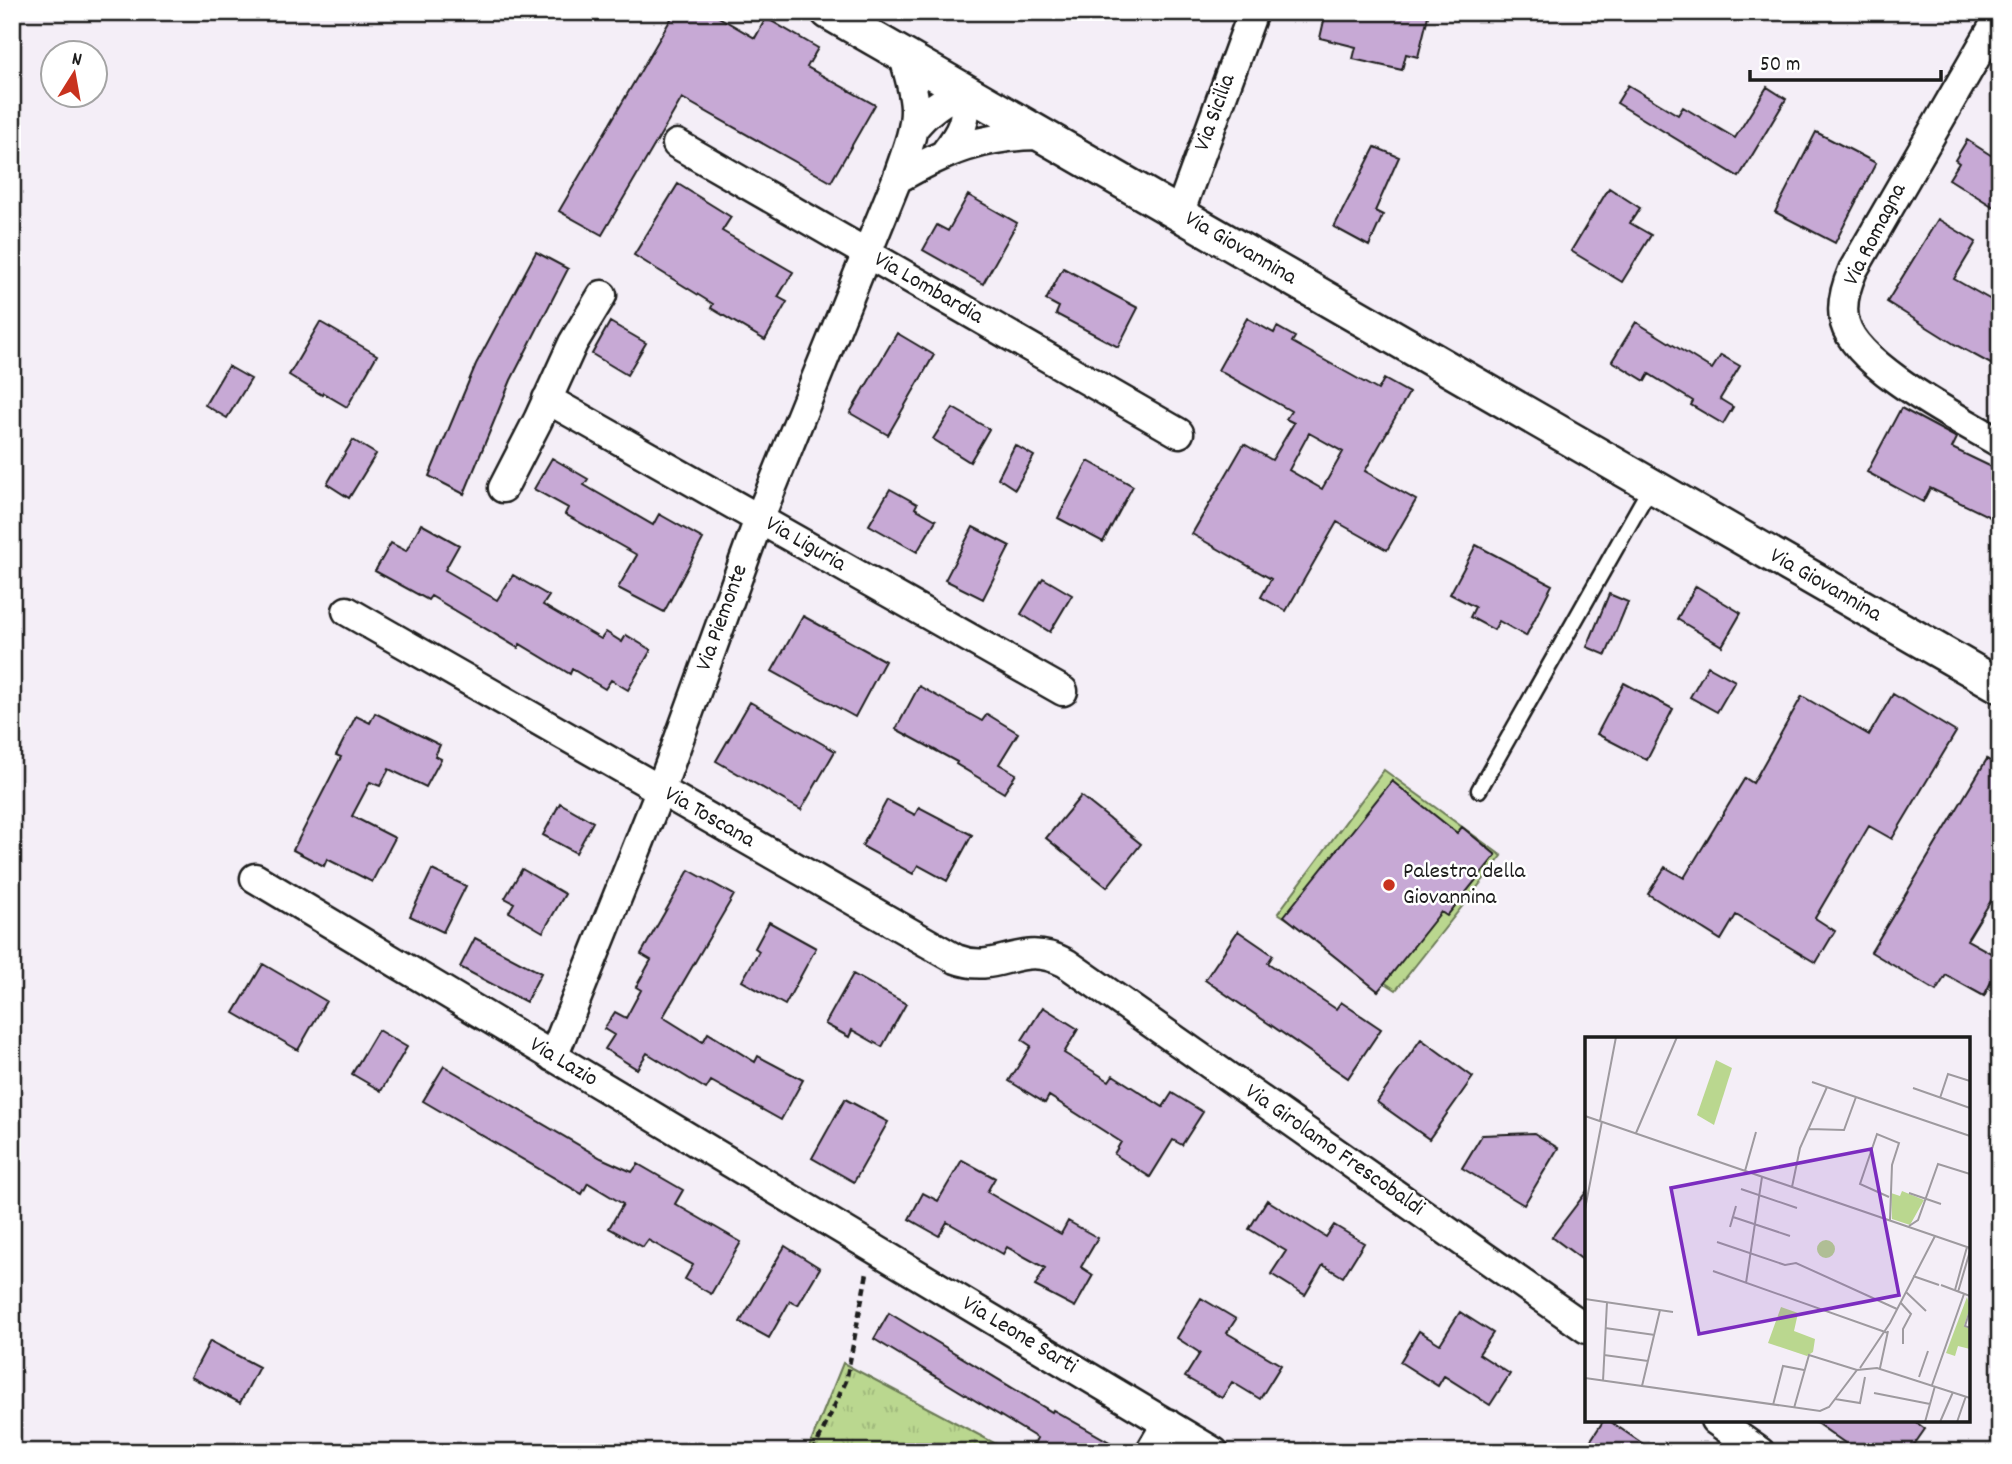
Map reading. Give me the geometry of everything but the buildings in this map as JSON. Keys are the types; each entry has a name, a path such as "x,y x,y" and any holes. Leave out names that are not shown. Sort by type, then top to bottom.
{"street":[{"name":"Via Giovannina","path":"828,12 1651,486 1993,675"},
{"name":"Via Sicilia","path":"1179,214 1253,12"},
{"name":"Via Romagna","path":"2000,15 1853,271 1843,315 1850,336 1880,368 2000,443"},
{"name":"Via Piemonte","path":"553,1057 660,791 760,519 897,179 913,129 915,111 904,56"},
{"name":"Via Piemonte","path":"913,129 935,106 965,91"},
{"path":"945,153 964,124 965,91"},
{"path":"897,179 945,153 995,138 1018,134 1041,135"},
{"name":"Via Lombardia","path":"677,144 1179,433"},
{"path":"503,488 573,343 601,295"},
{"name":"Via Liguria","path":"547,399 1063,691"},
{"name":"Via Toscana","path":"347,611 956,959 985,965 1025,953 1046,954 1081,972"},
{"name":"Via Lazio","path":"255,878 872,1248"},
{"name":"Via Girolamo Frescobaldi","path":"1081,972 1585,1328"},
{"name":"Via Leone Sarti","path":"872,1248 1214,1452"},
{"path":"1718,1422 1760,1452"},
{"path":"1150,1452 1167,1423"}],"lane":[{"path":"1479,790 1651,486"}],"path":[{"path":"813,1452 846,1381 872,1248"}],"green space":[{"name":"Palestra della Giovannina","path":"1384,770 1502,856 1396,990 1278,913"},
{"path":"843,1363 998,1445 994,1452 807,1452"}],"place":[{"name":"Palestra della Giovannina","path":"1389,885"}]}
